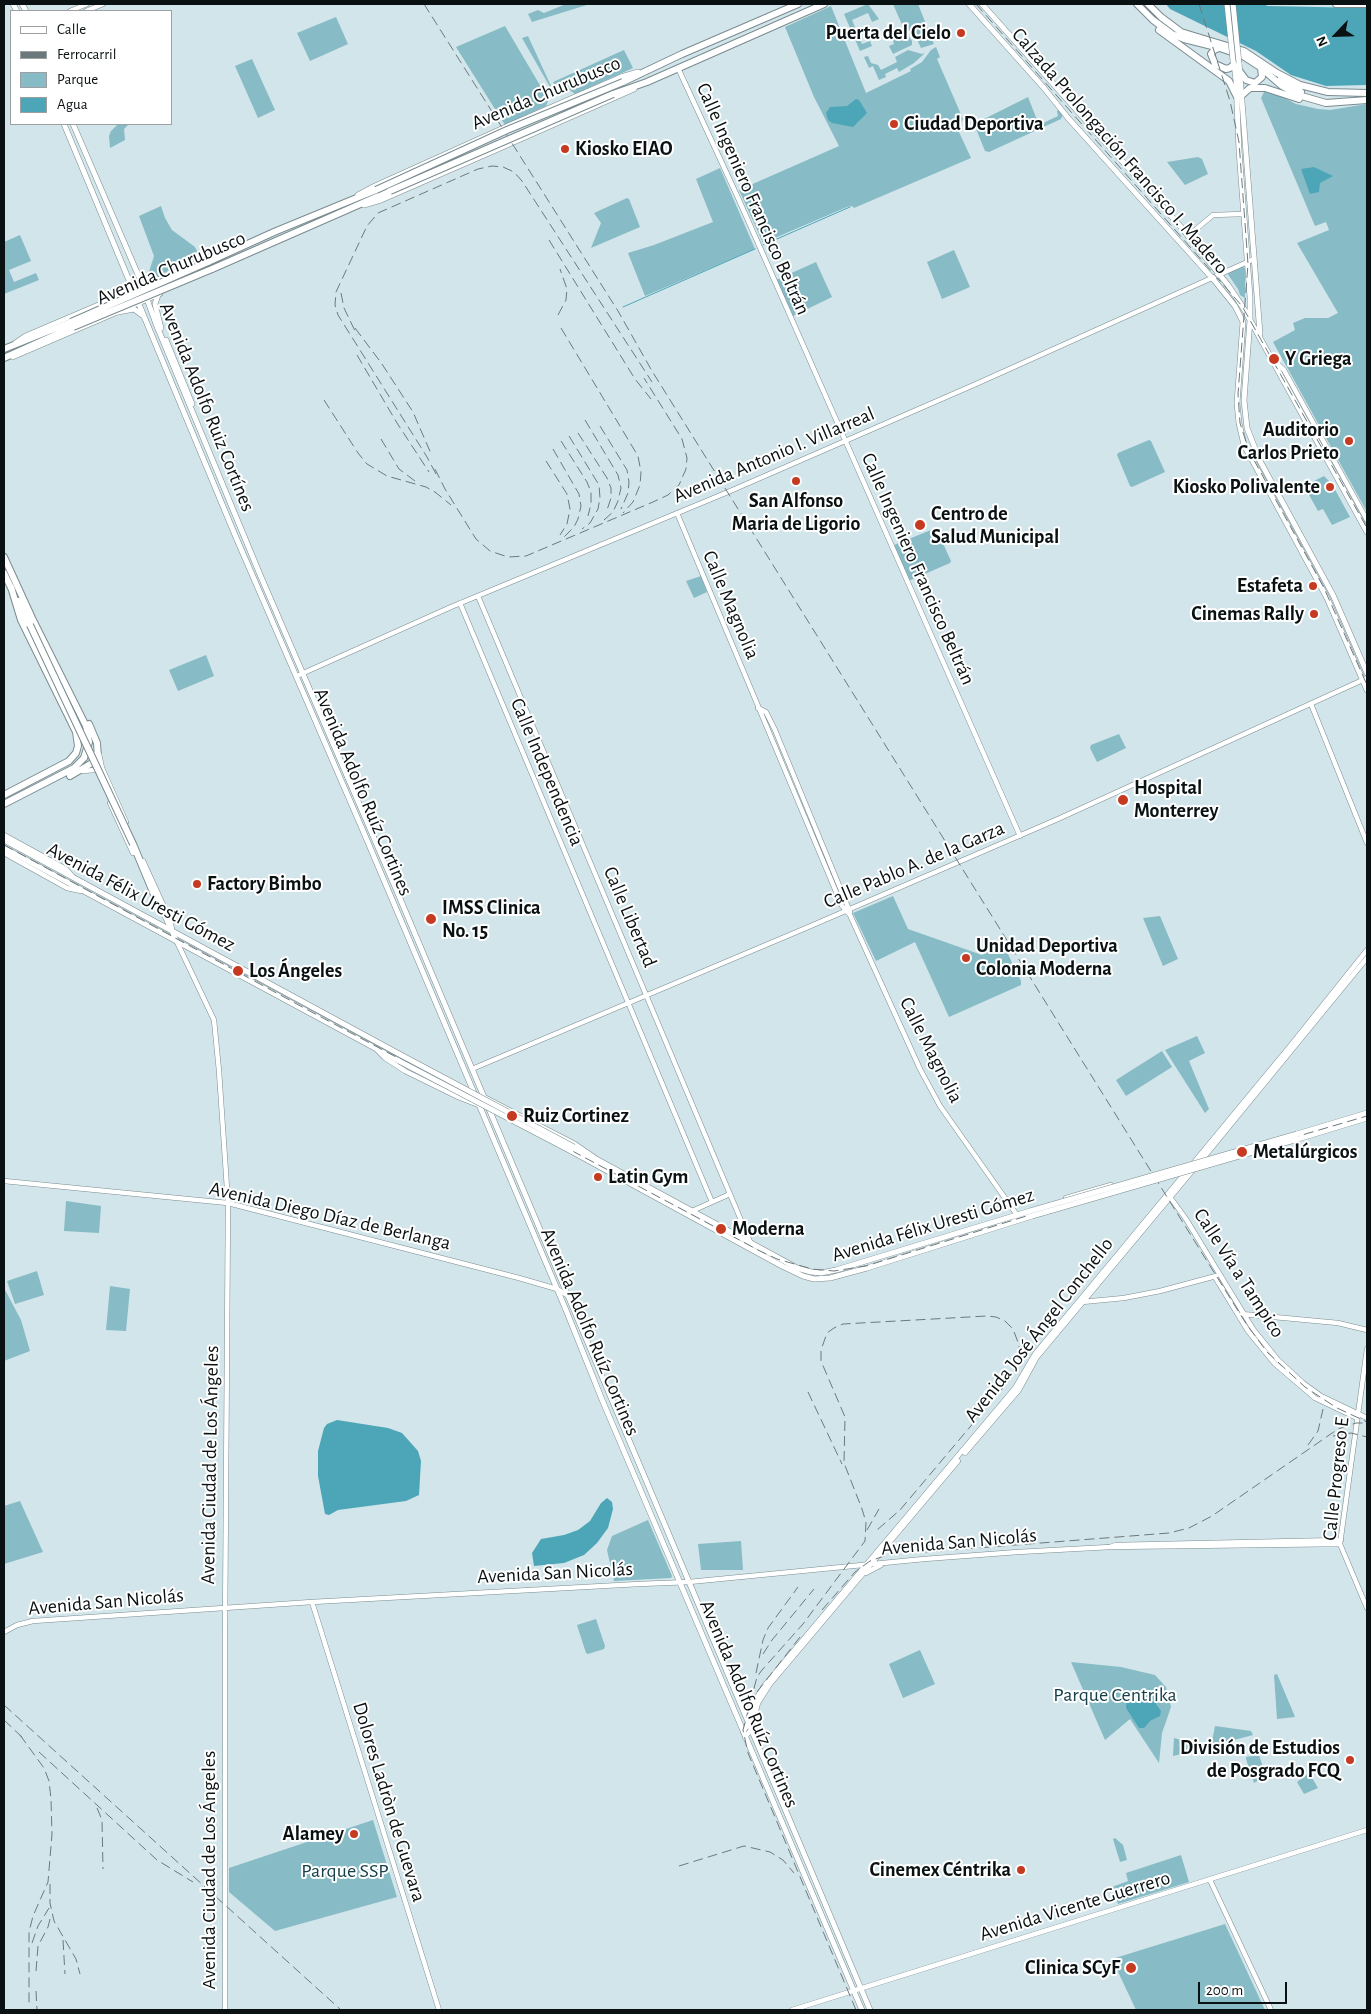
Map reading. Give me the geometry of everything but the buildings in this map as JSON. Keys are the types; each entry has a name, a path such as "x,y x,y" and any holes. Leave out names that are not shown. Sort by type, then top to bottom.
{"highway":[{"name":"Avenida Churubusco","path":"210,266 252,242 348,200 376,190 502,132 623,82 648,69 798,4"},
{"name":"Avenida Churubusco","path":"4,349 72,324 210,266 253,251 352,209 390,190 613,94 646,82 824,4"},
{"path":"1137,4 1153,20 1172,34 1243,56 1260,67 1282,86 1307,99"},
{"path":"1137,4 1144,15 1156,27 1230,83 1239,96 1250,88 1265,88 1296,99 1326,103 1367,100"},
{"path":"1148,4 1161,18 1182,32 1199,39 1237,48 1300,85 1321,91 1367,93"},
{"path":"1336,4 1367,4"},
{"path":"1220,48 1214,50 1211,54 1213,62 1219,67 1226,69 1235,63"},
{"path":"1240,72 1246,80 1255,83 1262,77 1260,67"},
{"path":"1277,73 1284,82 1301,92 1322,100 1343,103"},
{"name":"Avenida Churubusco","path":"4,357 72,324"},
{"path":"4,557 88,731 89,742 86,754 74,768 4,804"},
{"path":"4,573 133,844 158,904"},
{"path":"4,795 69,761 76,753 78,746 76,732 21,620 11,587"},
{"path":"70,694 82,729 80,732 76,732"},
{"path":"40,786 94,767 99,754 97,743 88,722 77,708"}],"main road":[{"name":"Calzada Prolongación Francisco I. Madero","path":"969,4 1235,306 1243,322 1237,409"},
{"name":"Calzada Prolongación Francisco I. Madero","path":"982,4 1220,274 1250,320 1367,532"},
{"path":"1227,4 1239,96 1260,339"},
{"path":"1233,4 1235,63 1240,72 1239,96 1243,214 1250,320 1244,400 1247,428 1252,444 1333,595 1367,673"},
{"name":"Avenida Churubusco","path":"348,200 491,133 621,78 648,69"},
{"name":"Avenida Churubusco","path":"352,209 381,200 626,93 646,82"},
{"path":"530,117 529,126 538,132"},
{"path":"514,123 520,129 522,138"},
{"name":"Avenida Adolfo Ruiz Cortínes","path":"64,125 235,535 292,664"},
{"name":"Avenida Adolfo Ruiz Cortínes","path":"73,125 138,276 280,623 304,673"},
{"path":"491,133 489,143 492,148 498,149"},
{"path":"138,276 152,282"},
{"path":"158,295 155,304 157,317 191,399 198,426"},
{"path":"118,312 134,309 140,312 144,318"},
{"path":"1249,345 1256,343 1265,348"},
{"path":"1244,400 1237,409 1244,445 1328,598 1365,679 1367,690"},
{"path":"1285,522 1302,537"},
{"name":"Avenida Adolfo Ruíz Cortines","path":"292,664 557,1289 602,1402 681,1582 744,1735 862,2010"},
{"name":"Avenida Adolfo Ruíz Cortines","path":"304,673 870,2010"},
{"name":"Avenida Félix Uresti Gómez","path":"4,840 402,1055 573,1149 587,1160 803,1276 824,1279 867,1268 1028,1214 1298,1136 1340,1123 1367,1112"},
{"name":"Avenida Félix Uresti Gómez","path":"4,848 377,1050 573,1149 594,1157 800,1269 825,1273 1017,1215 1028,1214"},
{"path":"284,1000 288,993"},
{"path":"457,1084 465,1080 466,1075"},
{"name":"Avenida Félix Uresti Gómez","path":"1340,1123 1367,1118"},
{"path":"725,1688 730,1689 733,1686"},
{"path":"755,1760 758,1756 762,1756"}],"street":[{"path":"72,10 87,4"},
{"path":"88,10 103,4"},
{"name":"Calle Ingeniero Francisco Beltrán","path":"678,68 739,200 1020,836"},
{"path":"1188,236 1213,215 1243,214"},
{"path":"13,345 22,338 134,289 233,247 252,242"},
{"path":"4,357 28,351 237,261 253,251"},
{"name":"Avenida Antonio I. Villarreal","path":"297,676 460,603 677,513 1008,371 1254,259"},
{"path":"123,294 129,308"},
{"path":"112,299 118,312"},
{"path":"1272,359 1284,370 1367,520"},
{"name":"Calle Magnolia","path":"677,513 758,708 848,912 929,1087 940,1106 1017,1215"},
{"name":"Calle Libertad","path":"478,596 754,1250"},
{"name":"Calle Independencia","path":"460,603 712,1202"},
{"name":"Calle Pablo A. de la Garza","path":"472,1069 848,912 1365,679"},
{"path":"1311,704 1367,843"},
{"name":"Avenida Ciudad de Los Ángeles","path":"99,754 101,766 170,920 172,931"},
{"name":"Avenida Ciudad de Los Ángeles","path":"94,767 211,1012 215,1028 228,1203 225,2010"},
{"path":"4,835 66,869 72,878"},
{"path":"4,853 67,888 86,892"},
{"path":"159,925 164,921 165,917"},
{"name":"Avenida José Ángel Conchello","path":"744,1735 754,1702 764,1686 1019,1390 1034,1362 1169,1195 1184,1173 1291,1045 1367,950"},
{"name":"Avenida José Ángel Conchello","path":"744,1735 750,1730 758,1703 766,1690 1015,1388 1035,1354 1169,1195 1192,1171 1367,958"},
{"path":"377,1050 384,1058 405,1071 479,1105 581,1159 587,1160"},
{"path":"392,1050 402,1053 457,1084 575,1144 594,1157"},
{"path":"458,1097 463,1095 464,1087"},
{"path":"495,1113 495,1108 503,1106"},
{"path":"1336,1120 1340,1123 1324,1133 1034,1217 1028,1214 1071,1196 1336,1120"},
{"name":"Avenida Diego Díaz de Berlanga","path":"4,1181 228,1203 519,1278 557,1289 568,1295"},
{"path":"692,1210 730,1194"},
{"name":"Calle Vía a Tampico","path":"1169,1195 1186,1219 1237,1313 1251,1335 1270,1358 1303,1390 1327,1404 1357,1416"},
{"path":"1077,1304 1124,1298 1218,1276"},
{"name":"Calle Vía a Tampico","path":"1218,1276 1270,1350 1303,1383 1327,1400 1357,1416"},
{"name":"Avenida Diego Díaz de Berlanga","path":"557,1289 565,1288"},
{"path":"1237,1313 1338,1322 1367,1330"},
{"name":"Calle Progreso E","path":"1367,1349 1340,1542 1367,1608"},
{"path":"1357,1416 1367,1418"},
{"name":"Avenida San Nicolás","path":"4,1632 18,1625 33,1621 312,1602 689,1582 884,1563 1018,1552 1110,1547 1116,1545 1340,1542"},
{"path":"860,1576 884,1563"},
{"name":"Dolores Ladròn de Guevara","path":"312,1602 439,2010"},
{"name":"Avenida Vicente Guerrero","path":"792,2010 1367,1830"},
{"path":"1210,1880 1271,2010"}],"green space":[{"path":"566,4 590,4 532,22 528,14 538,10 544,13"},
{"path":"868,4 879,19 872,22 868,13 852,20 862,44 870,41 872,46 860,51 844,14"},
{"path":"893,4 918,4 934,44 921,48 912,29 907,31 903,27"},
{"name":"Ciudad Deportiva","path":"831,6 866,93 911,71 910,69 922,62 931,50 936,47 940,57 937,59 963,119 958,130 971,158 854,208 852,206 847,207 763,243 739,190 839,146 814,97 785,27"},
{"path":"336,17 348,44 310,61 297,33"},
{"path":"505,26 541,87 544,86 549,99 546,106 505,125 456,47"},
{"path":"890,29 893,35 903,30 906,38 909,37 912,41 912,45 893,54 889,46 894,44 892,38 886,40 882,33"},
{"path":"528,36 551,86 550,87 522,38"},
{"path":"624,50 633,68 575,94 563,85 556,88 553,82"},
{"path":"908,50 922,54 925,53 914,63 899,72 897,68 885,74 886,77 879,80 873,66 869,68 864,57 868,56 871,63 878,65 881,70 897,62 895,57"},
{"path":"252,59 275,110 258,118 235,66"},
{"path":"1271,91 1296,104 1318,109 1330,110 1367,104 1367,512 1273,342 1295,330 1293,323 1305,318 1328,318 1338,313 1297,243 1329,230 1326,222 1315,226 1261,98 1264,92"},
{"path":"1028,97 1039,125 1058,116 1057,111 1059,110 1063,114 1061,119 989,152 985,151 974,124"},
{"path":"117,125 128,125 124,129 125,140 110,148 109,136"},
{"path":"1198,157 1202,159 1208,174 1185,185 1167,162"},
{"path":"720,168 755,249 645,296 628,253 713,222 696,179"},
{"path":"627,198 640,227 591,248 601,223 594,213"},
{"path":"161,206 172,230 195,247 200,257 153,278 147,278 154,256 139,216"},
{"path":"20,235 31,261 9,270 14,282 36,273 39,280 4,294 4,242"},
{"path":"954,250 970,287 942,299 927,262"},
{"path":"816,262 832,297 793,316 776,280"},
{"path":"1241,266 1245,268 1245,298 1240,295 1227,273"},
{"path":"1149,440 1165,472 1132,487 1117,455"},
{"path":"1324,476 1332,484 1350,517 1332,525 1323,509 1318,511 1304,486"},
{"path":"936,528 951,561 950,563 911,580 908,579 894,545"},
{"path":"701,576 707,592 694,598 686,581"},
{"path":"206,655 214,676 178,691 169,670"},
{"path":"1119,734 1126,748 1097,762 1090,748 1091,745"},
{"name":"Unidad Deportiva Colonia Moderna","path":"893,896 908,929 982,955 1003,944 1021,981 1021,985 949,1017 915,942 876,961 853,913"},
{"path":"1160,916 1178,959 1163,966 1143,918"},
{"path":"1197,1036 1205,1053 1189,1061 1209,1109 1205,1113 1165,1050"},
{"path":"1162,1051 1172,1067 1126,1096 1116,1080"},
{"path":"66,1201 101,1206 99,1233 64,1231"},
{"path":"37,1271 44,1295 15,1304 7,1281"},
{"path":"110,1286 130,1289 126,1331 106,1330"},
{"path":"4,1288 21,1320 30,1351 4,1361"},
{"path":"20,1501 43,1552 4,1564 4,1506"},
{"path":"648,1520 672,1576 671,1578 614,1581 607,1550 612,1536"},
{"path":"741,1541 743,1570 701,1570 698,1544"},
{"path":"596,1619 605,1646 604,1649 588,1654 586,1653 577,1625"},
{"path":"920,1650 935,1684 903,1698 889,1664"},
{"name":"Parque Centrika","path":"1071,1662 1121,1667 1155,1675 1166,1687 1171,1707 1162,1733 1159,1763 1130,1719 1105,1740"},
{"path":"1277,1674 1295,1717 1277,1719 1274,1675"},
{"path":"1215,1726 1251,1731 1253,1735 1211,1746"},
{"path":"1174,1738 1191,1743 1190,1752 1173,1756"},
{"path":"1259,1755 1266,1776 1254,1783 1246,1757"},
{"path":"1308,1774 1318,1788 1304,1794 1297,1782"},
{"name":"Parque SSP","path":"373,1820 397,1897 275,1931 229,1892 229,1868"},
{"path":"1115,1838 1123,1845 1127,1860 1120,1862 1113,1839"},
{"path":"1181,1855 1189,1882 1118,1904 1112,1887 1128,1881 1126,1873"},
{"path":"1225,1924 1265,2010 1136,2010 1112,1959"}],"water":[{"path":"1166,4 1263,4 1268,6 1367,8 1367,85 1326,86 1291,75 1256,51 1170,9"},
{"path":"856,99 859,100 867,113 853,127 832,123 828,120 826,113 830,107 847,106"},
{"path":"1314,167 1333,176 1320,183 1319,192 1310,194 1301,169"},
{"path":"337,1420 388,1428 402,1433 418,1451 421,1461 419,1495 406,1501 338,1510 329,1515 325,1514 318,1476 318,1451 324,1428 327,1424"},
{"path":"607,1498 612,1502 613,1509 608,1528 597,1543 584,1555 564,1563 534,1566 532,1553 541,1539 564,1535 578,1530 590,1521 601,1503"},
{"path":"1127,1692 1140,1694 1139,1699 1144,1700 1149,1692 1156,1698 1156,1704 1161,1711 1160,1716 1150,1721 1144,1728 1139,1728 1126,1708"}],"waterway":[{"path":"763,245 850,207"},
{"path":"623,307 755,249"}],"railway":[{"path":"424,4 618,311 652,371 1245,1322 1267,1352 1305,1387 1337,1408 1367,1422"},
{"path":"444,4 464,4"},
{"path":"976,4 1242,306 1367,528"},
{"path":"1199,4 1230,101 1239,142 1248,264 1238,394 1240,423 1249,451 1324,588 1367,685"},
{"path":"436,474 338,315 335,305 336,292 367,226 378,213 478,169 492,166 503,167 514,172 522,181 652,382"},
{"path":"549,240 635,379 651,399"},
{"path":"558,315 566,300 567,289 560,269"},
{"path":"341,293 344,308 357,335"},
{"path":"355,328 382,364 413,412 432,456"},
{"path":"561,328 638,456 641,472 640,485 633,502 623,513"},
{"path":"357,355 397,423 429,472"},
{"path":"435,469 476,539 490,551 508,557 526,556 653,502 668,495 679,485 686,469 687,458 682,439 644,378"},
{"path":"324,400 367,464 387,476 426,487 451,505"},
{"path":"585,420 618,475 621,488 613,512 604,520"},
{"path":"600,426 627,470 628,493 621,509"},
{"path":"578,433 607,478 611,488 611,498 606,513"},
{"path":"569,436 599,485 600,498 598,509 590,523 582,529"},
{"path":"381,439 399,469 415,481"},
{"path":"561,441 587,482 591,492 588,516"},
{"path":"553,449 579,494 581,506 574,527 563,538"},
{"path":"546,461 567,494 570,509 567,524 560,535"},
{"path":"4,845 306,1009 760,1251 777,1259 812,1269 834,1271 866,1266 1049,1209 1367,1116"},
{"path":"856,2010 748,1753 743,1730 757,1677 803,1624 865,1541 866,1522 844,1463 845,1417 821,1361 821,1350 827,1333 843,1324 987,1316 1005,1321 1013,1329 1019,1345 1015,1368 1002,1389 900,1510 877,1530"},
{"path":"808,1392 842,1464"},
{"path":"1308,1445 1318,1431 1323,1409"},
{"path":"822,1610 855,1572 870,1561 887,1555 1169,1533 1189,1528 1212,1516 1338,1429 1356,1423 1367,1423"},
{"path":"1333,1436 1351,1433 1367,1437"},
{"path":"867,1530 879,1509"},
{"path":"756,1673 763,1640 768,1628 798,1587"},
{"path":"763,1654 772,1640 814,1589"},
{"path":"757,1692 800,1637"},
{"path":"4,1705 341,2010"},
{"path":"4,1720 24,1739"},
{"path":"20,1735 44,1768 49,1781 51,1799 52,1834 48,1882 33,1916 29,1932 29,2003"},
{"path":"39,1752 157,1860 193,1882"},
{"path":"97,1808 102,1820 103,1869"},
{"path":"679,1866 744,1846 770,1852 783,1860 794,1873"},
{"path":"50,1884 50,1903 54,1921 76,1959 80,1974"},
{"path":"32,1943 38,1926 49,1908"},
{"path":"36,1971 38,1946 50,1919"},
{"path":"63,1940 65,1974"},
{"path":"36,1991 37,2010"}],"place":[{"name":"Puerta del Cielo","path":"961,33"},
{"name":"Ciudad Deportiva","path":"894,124"},
{"name":"Kiosko EIAO","path":"565,149"},
{"name":"Y Griega","path":"1274,359"},
{"name":"Auditorio Carlos Prieto","path":"1349,441"},
{"name":"San Alfonso Maria de Ligorio","path":"796,481"},
{"name":"Kiosko Polivalente","path":"1330,487"},
{"name":"Centro de Salud Municipal","path":"920,525"},
{"name":"Estafeta","path":"1313,586"},
{"name":"Cinemas Rally","path":"1314,614"},
{"name":"Hospital Monterrey","path":"1123,800"},
{"name":"Factory Bimbo","path":"197,884"},
{"name":"IMSS Clinica No. 15","path":"431,919"},
{"name":"Unidad Deportiva Colonia Moderna","path":"966,958"},
{"name":"Los Ángeles","path":"238,971"},
{"name":"Ruiz Cortinez","path":"512,1116"},
{"name":"Metalúrgicos","path":"1242,1152"},
{"name":"Latin Gym","path":"598,1177"},
{"name":"Moderna","path":"721,1229"},
{"name":"División de Estudios de Posgrado FCQ","path":"1350,1760"},
{"name":"Alamey","path":"354,1834"},
{"name":"Cinemex Céntrika","path":"1021,1870"},
{"name":"Clinica SCyF","path":"1131,1968"}]}
